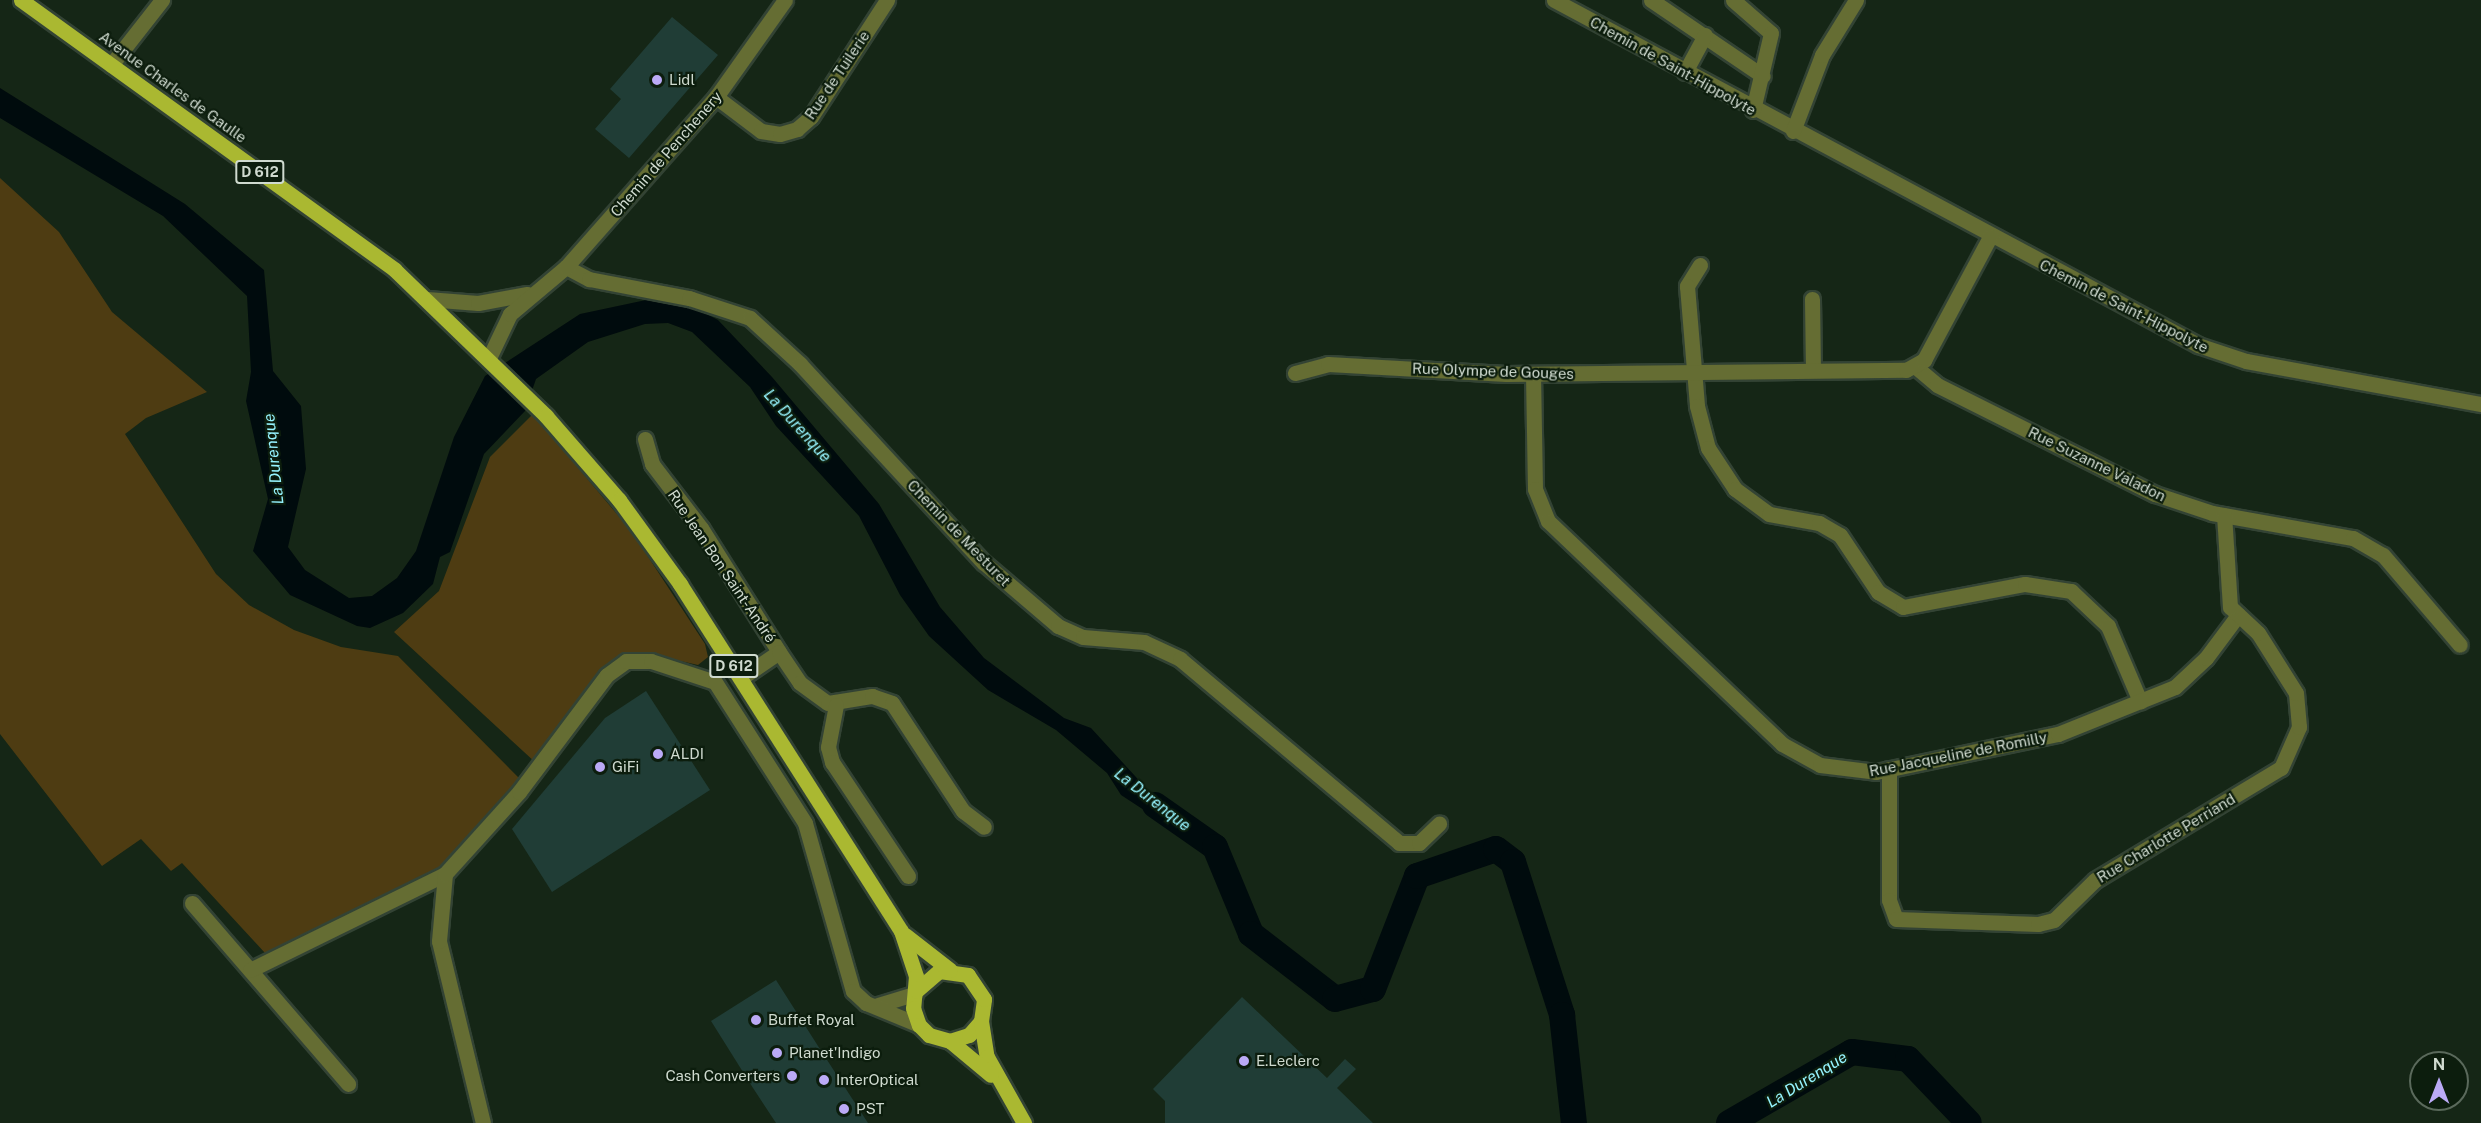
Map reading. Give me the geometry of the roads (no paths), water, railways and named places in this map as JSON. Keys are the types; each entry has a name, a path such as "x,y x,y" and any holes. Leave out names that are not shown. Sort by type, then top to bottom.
{"main road":[{"name":"Avenue Charles de Gaulle","path":"25,1 369,250 428,299 492,362"},
{"name":"D 612","path":"492,362 546,416 644,533 741,678 901,931 935,963 950,970"},
{"name":"D 612","path":"901,931 916,993"},
{"path":"999,1084 950,1041 929,1035 919,1025 916,993 930,975 950,970 968,975 981,990 981,1041 999,1084 1024,1123"},
{"path":"950,1041 969,1035 981,1021"}],"street":[{"path":"111,65 162,0"},
{"name":"Chemin de Penchenery","path":"492,362 502,325 530,293 566,267 716,97 785,0"},
{"name":"Rue de Tuilerie","path":"716,97 761,131 797,129 811,117 887,0"},
{"name":"Chemin de Saint-Hippolyte","path":"1554,0 1990,237 2221,354 2481,404"},
{"path":"1651,0 1763,76"},
{"path":"1733,0 1769,30 1763,76 1754,110"},
{"path":"1793,131 1822,55 1856,0"},
{"path":"1685,72 1709,38"},
{"path":"1917,368 1990,237"},
{"path":"1700,264 1688,285 1693,373 1708,448 1746,501 1769,514 1835,532 1850,544 1878,592 1903,607 2025,584 2071,591 2108,626 2139,701"},
{"name":"Chemin de Mesturet","path":"566,267 589,279 689,298 750,318 794,357 983,562 1058,627 1083,638 1144,642 1169,652 1399,843 1419,843 1439,824"},
{"name":"Chemin de Penchenery","path":"428,299 478,303 530,293"},
{"path":"1812,299 1813,370"},
{"name":"Rue Olympe de Gouges","path":"1295,373 1328,364 1533,374 1917,368"},
{"name":"Rue Suzanne Valadon","path":"1917,368 1937,385 2155,494 2224,515 2353,538 2383,555 2460,645"},
{"name":"Rue Jacqueline de Romilly","path":"1533,374 1535,489 1557,530 1788,748 1834,769 1889,769 2046,738 2175,687 2206,658 2238,615"},
{"name":"Rue Jean Bon Saint-André","path":"645,439 652,464 701,528 779,652 741,678"},
{"name":"Rue Charlotte Perriand","path":"1889,769 1889,900 1896,919 2054,920 2095,880 2281,768 2299,727 2296,693 2258,633 2230,607 2224,515"},
{"path":"779,652 806,689 836,705 872,696 892,703 963,811 984,826"},
{"path":"250,970 445,874 553,750 607,675 634,659 701,674 715,682 805,823 820,867 853,991 875,1006 919,1025"},
{"path":"836,705 828,747 831,762 908,876"},
{"path":"445,874 439,941 483,1123"},
{"path":"192,903 348,1084"},
{"path":"875,1006 916,993"}],"water":[{"path":"0,88 185,204 264,270 273,371 301,406 306,469 288,547 305,570 349,598 372,596 397,578 416,551 454,437 485,376 580,314 646,300 687,304 718,320 772,377 879,504 940,607 984,658 1064,718 1091,728 1157,800 1190,826 1147,812 1121,795 1107,773 1056,730 988,690 929,636 900,595 859,516 776,426 750,387 692,332 668,323 645,324 588,342 536,379 525,411 484,454 450,552 440,557 433,584 403,613 370,628 357,626 290,595 253,551 268,499 246,401 251,372 247,296 163,216 0,118"}],"waterway":[{"name":"La Durenque","path":"1155,805 1215,847 1251,934 1335,999 1373,989 1417,876 1496,849 1513,862 1562,1015 1574,1123"},
{"name":"La Durenque","path":"1729,1123 1852,1052 1908,1059 1969,1123"}],"place":[{"name":"Lidl","path":"657,80"},
{"name":"ALDI","path":"658,754"},
{"name":"GiFi","path":"600,767"},
{"name":"Buffet Royal","path":"756,1020"},
{"name":"Planet'Indigo","path":"777,1053"},
{"name":"E.Leclerc","path":"1244,1061"},
{"name":"Cash Converters","path":"792,1076"},
{"name":"InterOptical","path":"824,1080"},
{"name":"PST","path":"844,1109"}]}
